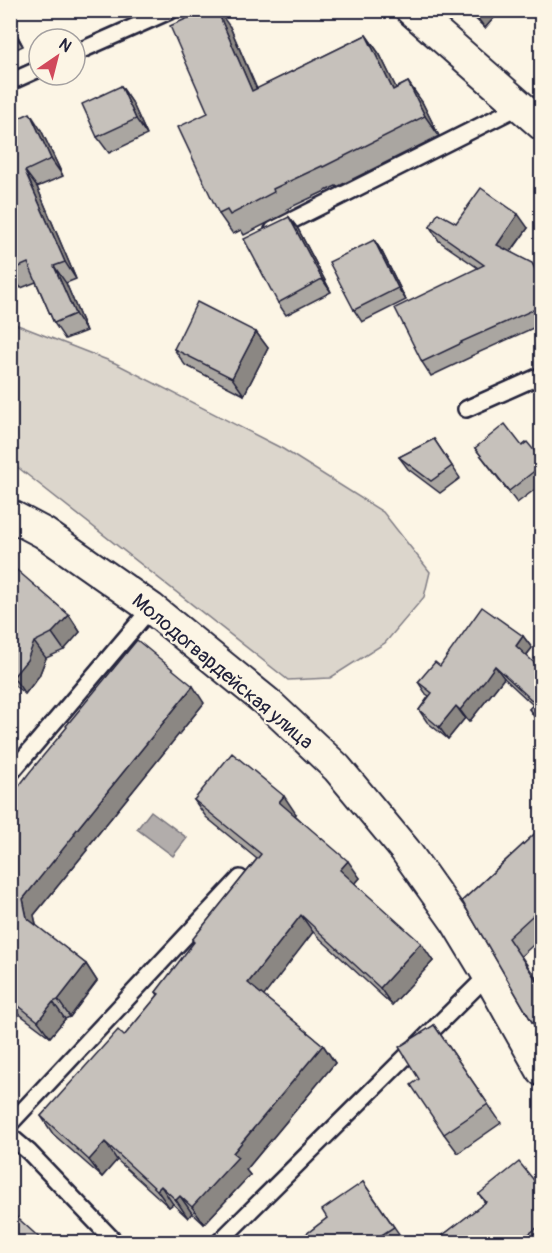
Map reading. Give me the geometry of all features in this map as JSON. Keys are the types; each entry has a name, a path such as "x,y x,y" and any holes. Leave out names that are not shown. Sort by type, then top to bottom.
{"street":[{"path":"411,10 531,116"},
{"name":"Молодогвардейская улица","path":"10,515 44,533 151,609 268,703 337,768 460,918 542,1071"}],"lane":[{"path":"87,48 172,10"},
{"path":"10,82 27,74"},
{"path":"260,237 531,116"},
{"path":"466,409 542,375"},
{"path":"10,774 151,609"},
{"path":"10,1124 240,878"},
{"path":"219,1242 489,975"},
{"path":"10,1136 29,1152 115,1242"}],"shaded area":[{"path":"10,322 115,363 283,449 383,512 430,572 424,597 385,643 330,678 288,680 11,462"},
{"path":"151,811 187,838 173,856 137,829"}],"building":[{"path":"206,10 217,10 252,91 366,35 393,90 408,82 425,116 323,167 273,189 274,192 230,215 227,210 219,214 178,127 208,113 170,26"},
{"path":"121,86 136,119 97,137 82,104"},
{"path":"30,113 51,159 25,171 65,262 54,266 75,314 54,323 28,263 10,271 10,122"},
{"path":"481,188 518,214 497,245 532,263 542,284 542,306 422,362 395,308 484,265 430,227 438,213 456,223"},
{"path":"289,217 322,279 278,303 244,239"},
{"path":"374,240 398,288 354,310 329,262"},
{"path":"197,302 256,332 232,378 174,349"},
{"path":"505,424 522,446 527,442 542,460 542,465 509,491 475,448"},
{"path":"434,439 452,466 431,481 399,457"},
{"path":"11,565 69,615 52,633 34,642 27,660 13,677 10,675"},
{"path":"482,607 523,636 516,646 542,670 542,720 529,709 535,703 495,666 460,710 456,706 439,727 419,710 432,693 418,682 435,662 440,666"},
{"path":"137,640 193,686 23,899 27,918 86,964 38,1021 10,999 10,798"},
{"path":"232,753 284,796 279,802 348,861 340,870 421,943 380,988 301,915 248,983 323,1045 233,1153 238,1157 192,1207 180,1196 176,1200 161,1186 157,1190 105,1142 89,1160 41,1116 118,1030 124,1036 159,994 156,992 194,942 192,940 261,854 194,800"},
{"path":"542,827 542,907 508,938 537,981 542,978 542,1015 532,1022 462,901"},
{"path":"434,1025 488,1104 444,1134 411,1085 419,1079 399,1047"},
{"path":"519,1162 542,1190 542,1224 518,1242 434,1242 486,1202 479,1194"},
{"path":"363,1182 394,1227 371,1242 296,1242 327,1218 322,1210"},
{"path":"10,1211 44,1242 10,1242"}]}
